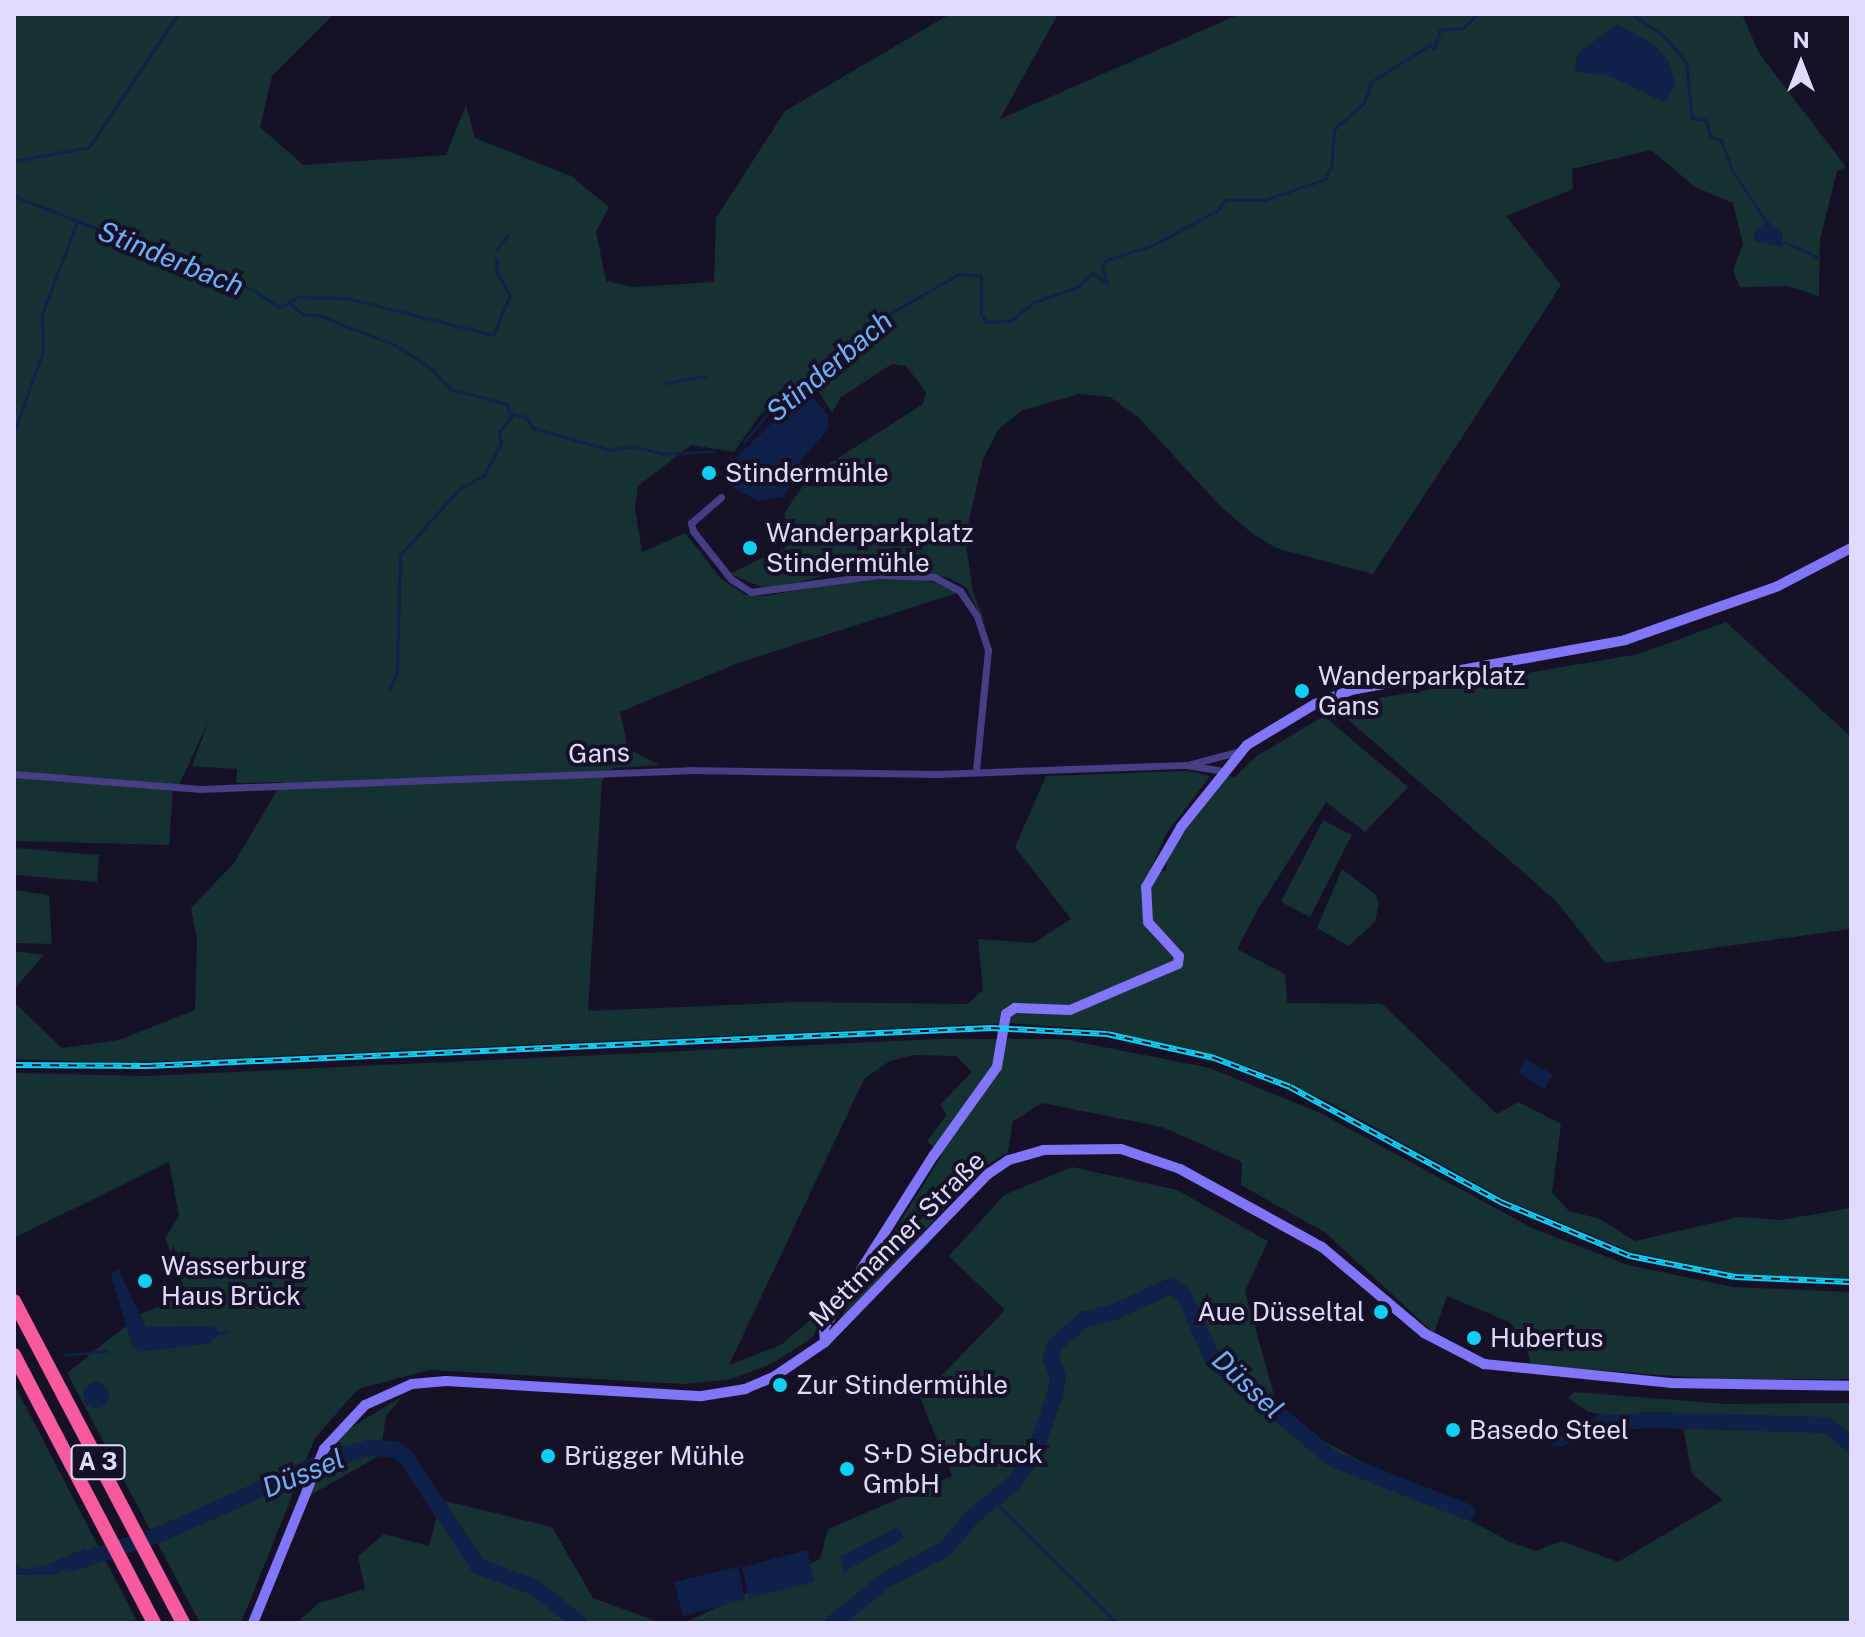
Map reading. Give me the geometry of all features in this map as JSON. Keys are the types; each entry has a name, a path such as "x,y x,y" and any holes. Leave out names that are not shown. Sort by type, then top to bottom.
{"highway":[{"name":"A 3","path":"14,1301 183,1623"},
{"name":"A 3","path":"14,1355 154,1623"}],"main road":[{"path":"825,1342 824,1328 934,1155 997,1067 1006,1014 1015,1008 1070,1010 1178,964 1179,956 1148,922 1146,887 1161,857 1222,771 1240,751 1315,704 1351,690 1625,640 1778,586 1851,548"},
{"name":"Mettmanner Straße","path":"253,1623 324,1449 365,1405 412,1384 446,1381 702,1396 775,1376 825,1342 988,1174 1026,1153 1093,1147 1137,1151 1160,1160 1285,1224 1322,1247 1424,1333 1484,1364 1670,1383 1851,1386"}],"street":[{"path":"721,497 691,523 693,531 731,579 751,592 878,575 934,577 960,591 977,616 988,650 976,771"},
{"name":"Gans","path":"1186,765 1240,751"},
{"name":"Gans","path":"14,774 200,789 689,770 976,771 1186,765 1222,771"}],"green space":[{"path":"14,14 334,14 272,76 260,127 303,165 446,155 466,105 475,138 571,176 609,207 596,232 606,281 633,287 714,282 716,218 785,111 950,14 1058,14 1000,119 1240,14 1742,14 1759,53 1846,167 1837,171 1820,239 1819,296 1788,286 1740,287 1733,271 1743,244 1733,203 1695,187 1651,150 1572,169 1573,189 1506,216 1561,285 1373,574 1276,548 1222,508 1138,417 1110,397 1079,394 1021,411 998,430 983,459 965,538 973,592 987,628 966,587 947,577 842,571 769,590 730,574 793,543 784,513 810,476 923,404 926,392 906,366 892,364 840,398 832,413 809,376 760,415 734,452 691,445 638,486 635,508 642,552 685,533 721,579 746,595 766,596 852,580 911,579 943,584 957,593 738,663 620,712 628,749 660,765 613,768 602,780 588,1011 796,1002 968,1004 983,990 978,939 1034,943 1071,919 1015,847 1046,776 1188,771 1210,776 1166,834 1150,870 1166,871 1167,856 1225,774 1234,778 1257,756 1324,716 1408,787 1365,832 1326,802 1258,909 1237,949 1285,974 1287,1003 1382,1004 1497,1114 1518,1102 1561,1124 1552,1193 1569,1211 1600,1219 1635,1241 1739,1217 1781,1220 1851,1208 1851,1279 1734,1274 1631,1252 1504,1199 1327,1101 1252,1068 1106,1030 1010,1023 120,1063 14,1059 14,1002 62,1048 119,1040 195,1010 197,939 191,908 234,863 282,782 236,783 237,769 192,766 209,720 179,785 14,771"},
{"path":"1726,622 1851,737 1851,929 1605,963 1556,901 1337,710 1366,700 1639,654"},
{"path":"14,777 173,791 169,845 14,841"},
{"path":"1323,820 1352,835 1310,917 1281,902"},
{"path":"16,848 99,855 97,882 14,875"},
{"path":"1342,869 1375,894 1379,903 1375,922 1349,946 1317,928"},
{"path":"14,890 49,895 52,944 14,943"},
{"path":"14,951 44,955 14,989"},
{"path":"939,1039 1063,1039 1210,1068 1320,1113 1532,1228 1628,1265 1733,1287 1851,1292 1851,1379 1714,1379 1531,1365 1525,1341 1509,1322 1447,1296 1434,1333 1326,1233 1241,1185 1242,1162 1162,1127 1042,1103 1013,1121 1008,1152 985,1166 836,1325 942,1155 927,1141 947,1115 940,1105 972,1072 956,1056 913,1055 890,1061 864,1079 729,1365 781,1345 830,1303 812,1338 773,1363 732,1379 685,1384 429,1370 358,1389 315,1438 241,1623 200,1623 67,1373 142,1313 187,1295 165,1238 179,1216 169,1162 14,1238 14,1073 147,1076"},
{"path":"1072,1167 1177,1190 1268,1241 1245,1291 1280,1417 1510,1542 1536,1551 1562,1541 1618,1562 1723,1500 1692,1474 1683,1427 1588,1412 1568,1398 1574,1392 1726,1404 1851,1403 1851,1623 684,1623 820,1559 828,1529 952,1476 920,1398 1005,1310 949,1256 1004,1195"},
{"path":"14,1384 138,1623 14,1623"},
{"path":"403,1396 386,1416 382,1442 335,1447 347,1430"},
{"path":"374,1453 382,1454 307,1497 322,1466"},
{"path":"441,1500 552,1527 593,1598 661,1623 296,1623 319,1603 365,1589 358,1556 384,1534 429,1546"}],"water":[{"path":"1617,24 1656,46 1669,62 1675,83 1666,103 1610,76 1574,71 1578,53"},
{"path":"1767,221 1782,231 1783,247 1754,241 1754,232"},
{"path":"806,389 828,415 828,429 799,463 800,472 784,496 759,501 733,488 735,459"},
{"path":"1526,1059 1553,1075 1544,1089 1518,1073"},
{"path":"118,1269 146,1327 214,1326 219,1333 211,1343 139,1352 132,1345 111,1275"},
{"path":"96,1382 105,1386 109,1395 105,1404 96,1408 87,1404 83,1395 87,1386"},
{"path":"898,1527 904,1538 844,1572 840,1557"},
{"path":"85,1548 92,1557 52,1575 14,1575 14,1563 25,1570 47,1565"},
{"path":"807,1550 814,1582 749,1598 742,1567"},
{"path":"738,1567 745,1599 683,1616 674,1582"}],"waterway":[{"path":"14,161 89,147 178,14"},
{"name":"Stinderbach","path":"744,442 773,407 870,325 959,274 981,276 981,314 986,322 1012,320 1032,303 1077,287 1093,273 1107,283 1102,266 1106,260 1153,245 1218,210 1225,200 1264,200 1325,179 1331,166 1334,129 1364,103 1371,82 1429,45 1434,48 1440,30 1463,28 1477,14"},
{"path":"1572,14 1590,14"},
{"path":"1632,14 1664,36 1686,62 1692,118 1706,120 1710,136 1721,140 1732,170 1767,223"},
{"name":"Stinderbach","path":"14,196 253,290 278,307 289,303 304,315 318,315 395,345 432,369 450,389 507,404 509,412 527,418 532,428 610,450 633,446 663,454 714,451"},
{"path":"14,432 43,351 42,314 77,222"},
{"path":"496,250 507,236"},
{"path":"1785,242 1820,258"},
{"path":"289,302 297,297 347,298 493,335 510,295 497,273 496,259"},
{"path":"665,383 705,376"},
{"path":"390,689 397,672 400,555 459,489 484,475 501,443 499,432 513,414"},
{"name":"Düssel","path":"833,1623 886,1580 945,1549 972,1517 1013,1484 1034,1454 1055,1395 1058,1375 1051,1359 1055,1345 1085,1319 1114,1312 1171,1286 1184,1295 1213,1360 1333,1459 1467,1512"},
{"path":"217,1334 229,1331"},
{"path":"64,1355 107,1351"},
{"name":"Düssel","path":"1557,1439 1601,1423 1654,1420 1826,1425 1851,1444"},
{"name":"Düssel","path":"70,1564 161,1534 328,1459 368,1448 395,1449 405,1456 478,1566 536,1588 579,1623"},
{"path":"993,1500 1117,1623"}],"railway":[{"path":"14,1065 147,1066 991,1028 1107,1034 1214,1058 1290,1087 1503,1203 1630,1256 1735,1277 1851,1282"}],"place":[{"name":"Stindermühle","path":"709,473"},
{"name":"Wanderparkplatz Stindermühle","path":"750,548"},
{"name":"Wanderparkplatz Gans","path":"1302,691"},
{"name":"Wasserburg Haus Brück","path":"145,1281"},
{"name":"Aue Düsseltal","path":"1381,1312"},
{"name":"Hubertus","path":"1474,1338"},
{"name":"Zur Stindermühle","path":"780,1385"},
{"name":"Basedo Steel","path":"1453,1430"},
{"name":"Brügger Mühle","path":"548,1456"},
{"name":"S+D Siebdruck GmbH","path":"847,1469"}]}
